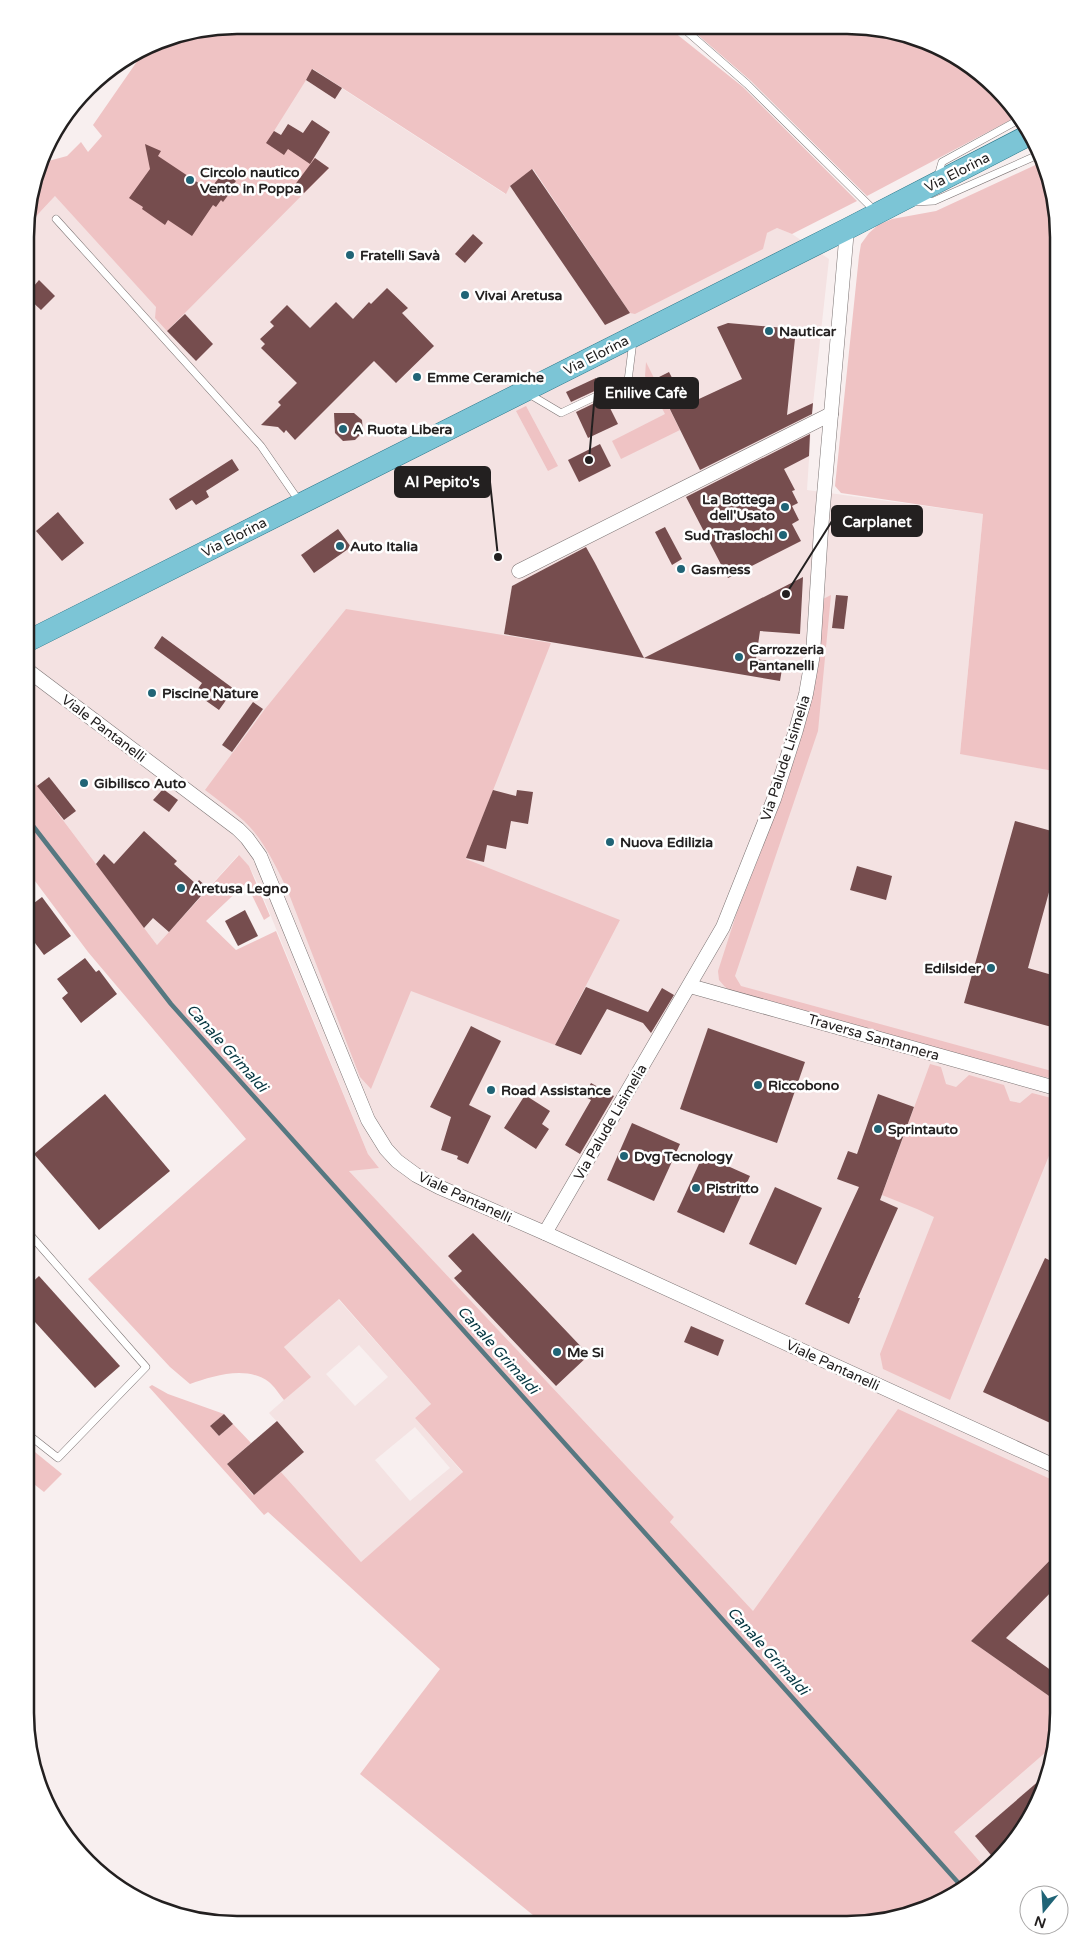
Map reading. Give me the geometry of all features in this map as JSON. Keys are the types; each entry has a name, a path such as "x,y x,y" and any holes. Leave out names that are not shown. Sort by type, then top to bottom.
{"main road":[{"name":"Via Elorina","path":"34,638 847,229 1024,137"}],"street":[{"name":"Via Palude Lisimelia","path":"545,1234 723,927 774,799 806,694 813,654 847,229"},
{"path":"520,571 831,414"},
{"name":"Viale Pantanelli","path":"34,675 230,823 247,838 260,856 368,1120 397,1161 416,1175 438,1187 1050,1464"},
{"name":"Traversa Santannera","path":"690,986 1050,1086"}],"lane":[{"path":"690,34 885,208 934,201 1034,157"},
{"path":"937,182 942,162 1015,122"},
{"path":"56,219 262,446 301,504"},
{"path":"524,391 561,413 628,381 634,336"},
{"path":"34,1239 146,1367 58,1458 34,1439"}],"shaded area":[{"path":"677,34 743,87 857,201 792,234 777,228 767,233 763,249 635,314 630,313 533,169 510,186 506,194 313,69 274,131 329,168 167,331 155,318 156,307 55,196 34,218 41,184 48,161 67,156 81,142 88,152 102,136 93,125 139,59 159,49 211,35"},
{"path":"697,34 860,34 900,41 925,49 960,68 991,93 1012,119 867,196 751,81"},
{"path":"312,69 505,194 510,186 532,169 630,313 777,228 792,234 829,259 812,413 807,490 983,514 960,753 1050,770 1050,1726 1043,1766 1035,1791 1016,1826 1000,1847 982,1865 670,1522 674,1517 348,1170 379,1168 368,1154 249,866 238,855 157,945 34,782 34,218 55,196 306,80"},
{"path":"1037,164 1046,197 1050,224 1050,770 960,754 983,514 841,493 835,486 861,244 878,225 892,219 936,211"},
{"path":"646,362 680,430 621,459 612,441 665,414 645,376"},
{"path":"526,406 558,466 548,471 516,411"},
{"path":"831,595 818,731 735,976 741,986 1050,1071 1050,1078 1021,1072 732,992 719,980 718,971 737,912 763,846 823,599"},
{"path":"346,609 551,643 466,859 620,920 555,1045 411,991 371,1089 360,1077 287,889 268,853 244,821 205,790 265,709"},
{"path":"34,782 157,945 239,855 249,866 270,916 264,920 246,883 206,921 236,950 276,931 368,1154 379,1168 349,1171 674,1517 670,1522 753,1611 898,1409 1050,1479 1050,1560 971,1641 1050,1697 1050,1726 1046,1752 954,1832 982,1865 949,1889 925,1901 873,1915 534,1916 360,1774 440,1669 268,1512 264,1515 149,1387 152,1385 168,1394 224,1414 210,1426 219,1436 233,1424 251,1443 227,1464 253,1495 281,1472 361,1562 463,1472 415,1418 431,1404 339,1299 284,1347 311,1377 284,1400 269,1382 250,1374 219,1375 190,1384 170,1367 88,1279 246,1139 88,952 34,880"},
{"path":"930,1064 941,1067 946,1084 956,1087 969,1075 1004,1085 1010,1101 1020,1103 1032,1093 1050,1098 1050,1153 950,1400 883,1369 880,1354 934,1217 882,1195"},
{"path":"338,1299 431,1404 415,1418 463,1473 361,1562 281,1472 304,1451 269,1413 310,1377 284,1347","holes":["359,1345 388,1377 355,1406 326,1374","415,1427 450,1468 410,1501 375,1460"]},
{"path":"34,1451 62,1474 44,1492 34,1484"}],"building":[{"path":"312,69 342,88 335,99 306,80"},
{"path":"312,120 330,132 310,164 288,149 284,155 266,143 274,131 281,135 288,124 303,133"},
{"path":"145,144 161,151 158,156 209,190 224,172 236,181 228,191 229,194 223,202 221,200 216,207 213,205 192,236 168,220 165,225 129,198 150,169"},
{"path":"315,158 329,168 304,193 294,186"},
{"path":"532,169 630,313 605,325 510,186"},
{"path":"473,234 483,243 465,263 455,254"},
{"path":"39,280 55,296 41,310 34,304 34,286"},
{"path":"387,288 408,308 402,313 434,346 396,383 374,361 295,440 286,430 284,433 278,427 261,425 281,405 278,402 297,383 261,348 265,344 260,339 274,326 270,322 287,305 310,328 336,302 353,319 369,302 371,304"},
{"path":"185,314 213,344 196,361 167,331"},
{"path":"728,323 796,329 787,415 813,403 812,414 700,470 655,379 669,372 686,405 742,379 717,327"},
{"path":"596,378 601,388 571,402 566,392"},
{"path":"605,398 618,424 588,438 576,412"},
{"path":"334,413 354,413 362,420 363,432 355,440 343,441 335,433"},
{"path":"810,434 809,456 784,469 795,490 792,491 798,503 792,506 799,520 792,524 801,541 728,578 686,497"},
{"path":"600,444 611,466 579,482 568,460"},
{"path":"232,459 239,470 206,491 209,497 196,505 192,500 176,510 169,499"},
{"path":"58,512 84,543 62,561 36,531"},
{"path":"665,527 682,559 672,565 655,532"},
{"path":"338,529 351,547 314,573 301,555"},
{"path":"586,547 644,658 504,634 512,586"},
{"path":"803,577 800,634 760,631 756,659 783,663 780,681 644,658"},
{"path":"836,595 848,596 844,629 832,628"},
{"path":"162,636 234,689 219,710 195,693 202,683 154,648"},
{"path":"253,702 263,709 232,752 222,745"},
{"path":"49,777 76,811 64,820 37,786"},
{"path":"163,789 178,800 169,812 153,800"},
{"path":"493,790 516,796 517,790 533,792 528,824 511,821 506,849 487,845 484,862 466,858"},
{"path":"1015,821 1050,831 1050,889 1028,968 1050,974 1050,1027 964,1003"},
{"path":"144,831 177,861 174,864 196,884 199,880 208,888 169,932 153,918 144,928 96,864 104,854 114,864"},
{"path":"857,866 892,876 886,900 850,890"},
{"path":"42,897 71,936 44,955 34,942 34,903"},
{"path":"245,910 258,936 238,946 225,921"},
{"path":"85,958 96,972 99,970 117,994 81,1023 62,998 68,993 57,979"},
{"path":"586,987 648,1012 662,988 674,995 651,1033 643,1023 607,1009 581,1055 555,1045"},
{"path":"471,1026 501,1041 469,1105 491,1116 468,1164 457,1159 458,1156 441,1150 451,1117 430,1107"},
{"path":"708,1028 805,1062 777,1143 680,1109"},
{"path":"591,1083 614,1096 580,1154 565,1145 591,1100 584,1096"},
{"path":"105,1094 170,1171 99,1230 34,1154"},
{"path":"878,1094 914,1107 880,1200 898,1208 858,1298 860,1298 849,1324 805,1304 859,1187 837,1179 848,1151 857,1154"},
{"path":"525,1095 550,1111 542,1124 549,1129 536,1149 504,1128"},
{"path":"632,1123 680,1144 654,1201 607,1180"},
{"path":"703,1155 750,1176 724,1233 677,1212"},
{"path":"775,1187 822,1208 796,1265 749,1244"},
{"path":"473,1233 589,1355 556,1386 454,1278 462,1271 448,1256"},
{"path":"1045,1258 1050,1260 1050,1423 983,1392"},
{"path":"39,1276 120,1366 95,1388 34,1321 34,1281"},
{"path":"691,1326 724,1340 718,1356 684,1342"},
{"path":"224,1414 233,1424 219,1436 210,1426"},
{"path":"277,1421 304,1452 254,1495 227,1464"},
{"path":"1050,1560 1050,1593 1006,1638 1050,1670 1050,1697 971,1641"},
{"path":"1038,1782 1023,1815 992,1856 975,1836"}],"waterway":[{"name":"Canale Grimaldi","path":"34,827 171,1004 958,1883"}],"place":[{"name":"Circolo nautico Vento in Poppa","path":"190,180"},
{"name":"Fratelli Savà","path":"350,255"},
{"name":"Vivai Aretusa","path":"465,295"},
{"name":"Nauticar","path":"769,331"},
{"name":"Emme Ceramiche","path":"417,377"},
{"name":"A Ruota Libera","path":"343,429"},
{"name":"Enilive Cafè","path":"589,460"},
{"name":"La Bottega dell'Usato","path":"785,507"},
{"name":"Sud Traslochi","path":"783,535"},
{"name":"Auto Italia","path":"340,546"},
{"name":"Al Pepito's","path":"498,557"},
{"name":"Gasmess","path":"681,569"},
{"name":"Carplanet","path":"786,594"},
{"name":"Carrozzeria Pantanelli","path":"739,657"},
{"name":"Piscine Nature","path":"152,693"},
{"name":"Gibilisco Auto","path":"84,783"},
{"name":"Nuova Edilizia","path":"610,842"},
{"name":"Aretusa Legno","path":"181,888"},
{"name":"Edilsider","path":"991,968"},
{"name":"Riccobono","path":"758,1085"},
{"name":"Road Assistance","path":"491,1090"},
{"name":"Sprintauto","path":"878,1129"},
{"name":"Dvg Tecnology","path":"624,1156"},
{"name":"Pistritto","path":"696,1188"},
{"name":"Me Si","path":"557,1352"}]}
